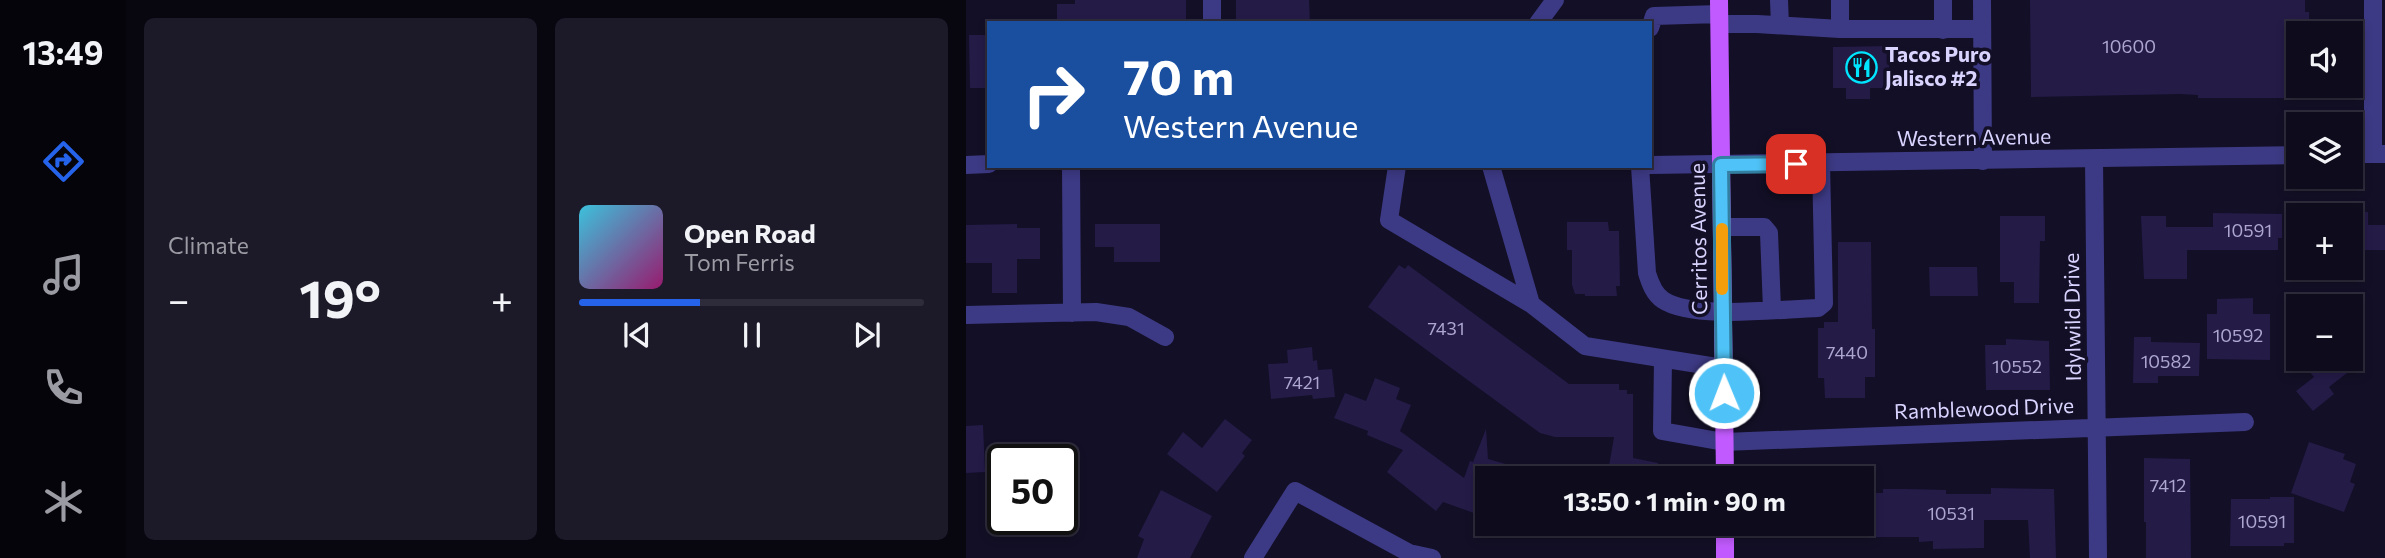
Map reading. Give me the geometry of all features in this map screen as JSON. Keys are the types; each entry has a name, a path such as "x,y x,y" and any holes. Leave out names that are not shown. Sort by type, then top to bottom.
{"main road":[{"name":"Cerritos Avenue","path":"1719,13 1725,466"},
{"path":"1725,536 1726,558"}],"street":[{"path":"1212,0 1212,21"},
{"path":"1539,21 1555,0"},
{"path":"1779,0 1780,25"},
{"path":"1840,0 1840,29"},
{"path":"1943,0 1943,30"},
{"path":"1982,0 1983,161"},
{"path":"2373,0 2379,154"},
{"path":"1652,22 1654,16 1719,13 1780,25 1840,29 1982,29"},
{"path":"2363,46 2373,46"},
{"name":"Western Avenue","path":"1652,165 2286,155"},
{"name":"Idylwild Drive","path":"2094,159 2098,558"},
{"path":"1640,168 1650,285 1660,299 1672,305 1723,313 1818,308 1824,303 1821,163"},
{"path":"966,164 987,164"},
{"path":"1071,168 1072,313"},
{"path":"1398,168 1389,220 1531,303 1586,346 1723,368"},
{"path":"1492,168 1531,303"},
{"path":"1722,227 1764,227 1769,233 1772,309"},
{"path":"966,315 1096,312 1129,317 1165,337"},
{"name":"Ramblewood Drive","path":"1663,359 1662,431 1724,442 2245,422"},
{"path":"1252,558 1296,491 1409,553 1432,558"}],"building":[{"path":"1075,0 1186,0 1186,21 1057,21 1057,4 1075,4"},
{"path":"1236,0 1309,0 1310,21 1236,21"},
{"path":"2030,0 2305,0 2305,12 2309,12 2309,21 2286,21 2286,98 2198,98 2198,95 2180,94 2031,97"},
{"path":"969,35 987,35 987,88 970,88"},
{"path":"1889,46 1889,88 1870,88 1870,99 1846,99 1846,88 1833,88 1833,47"},
{"path":"2363,212 2368,212 2368,225 2385,225 2385,250 2363,250"},
{"path":"2213,213 2282,214 2282,238 2278,238 2278,250 2187,250 2187,279 2144,279 2141,216 2166,216 2166,227 2213,227"},
{"path":"2000,216 2045,216 2045,241 2040,241 2039,303 2014,303 2014,282 2000,282"},
{"path":"1567,222 1608,222 1609,231 1619,231 1620,286 1616,286 1617,296 1575,294 1572,285 1572,250 1567,250"},
{"path":"1017,224 1017,228 1040,228 1040,259 1017,259 1017,293 992,293 992,263 966,263 966,225"},
{"path":"1095,224 1160,224 1160,262 1114,262 1114,247 1095,247"},
{"path":"1838,242 1871,242 1875,377 1865,377 1865,398 1825,398 1824,378 1818,378 1818,328 1824,328 1824,322 1838,322"},
{"path":"1399,265 1405,269 1408,265 1569,384 1619,384 1619,390 1627,390 1627,394 1633,394 1633,458 1658,463 1658,466 1609,466 1614,437 1555,437 1540,433 1368,307"},
{"path":"1929,267 1977,267 1978,296 1930,296"},
{"path":"2253,298 2253,314 2270,314 2270,360 2207,359 2207,314 2217,314 2217,299"},
{"path":"2134,337 2151,337 2151,342 2200,343 2199,376 2158,376 2158,383 2133,383"},
{"path":"2006,339 2049,341 2050,390 1986,390 1985,345 2006,345"},
{"path":"1312,347 1313,361 1317,360 1318,370 1332,369 1335,397 1313,399 1312,395 1271,399 1268,364 1288,363 1287,350"},
{"path":"2309,371 2347,373 2329,387 2334,394 2313,411 2296,391 2314,377"},
{"path":"1375,378 1400,388 1396,399 1411,405 1400,431 1464,478 1486,429 1488,459 1512,466 1475,466 1475,513 1443,502 1436,511 1387,472 1403,450 1367,435 1368,431 1334,418 1345,393 1366,401"},
{"path":"1225,419 1252,440 1242,453 1245,456 1217,492 1167,454 1183,432 1202,448"},
{"path":"983,425 985,472 966,473 966,426"},
{"path":"2309,442 2345,454 2343,459 2356,464 2350,482 2355,484 2344,512 2291,493"},
{"path":"2144,458 2190,459 2191,558 2146,558"},
{"path":"1991,488 2054,489 2056,558 2030,558 2028,520 1984,520 1984,548 1933,549 1933,541 1919,542 1919,537 1862,537 1874,536 1874,493 1883,493 1883,489 1991,494"},
{"path":"1161,490 1212,516 1190,558 1137,558 1144,539 1138,536"},
{"path":"2294,497 2294,543 2284,543 2284,546 2230,546 2231,499"}],"slow traffic":[{"path":"1722,229 1722,289"}],"place":[{"name":"Tacos Puro Jalisco #2","path":"1862,67"}],"route":[{"path":"1724,393 1721,165 1796,164"}]}
